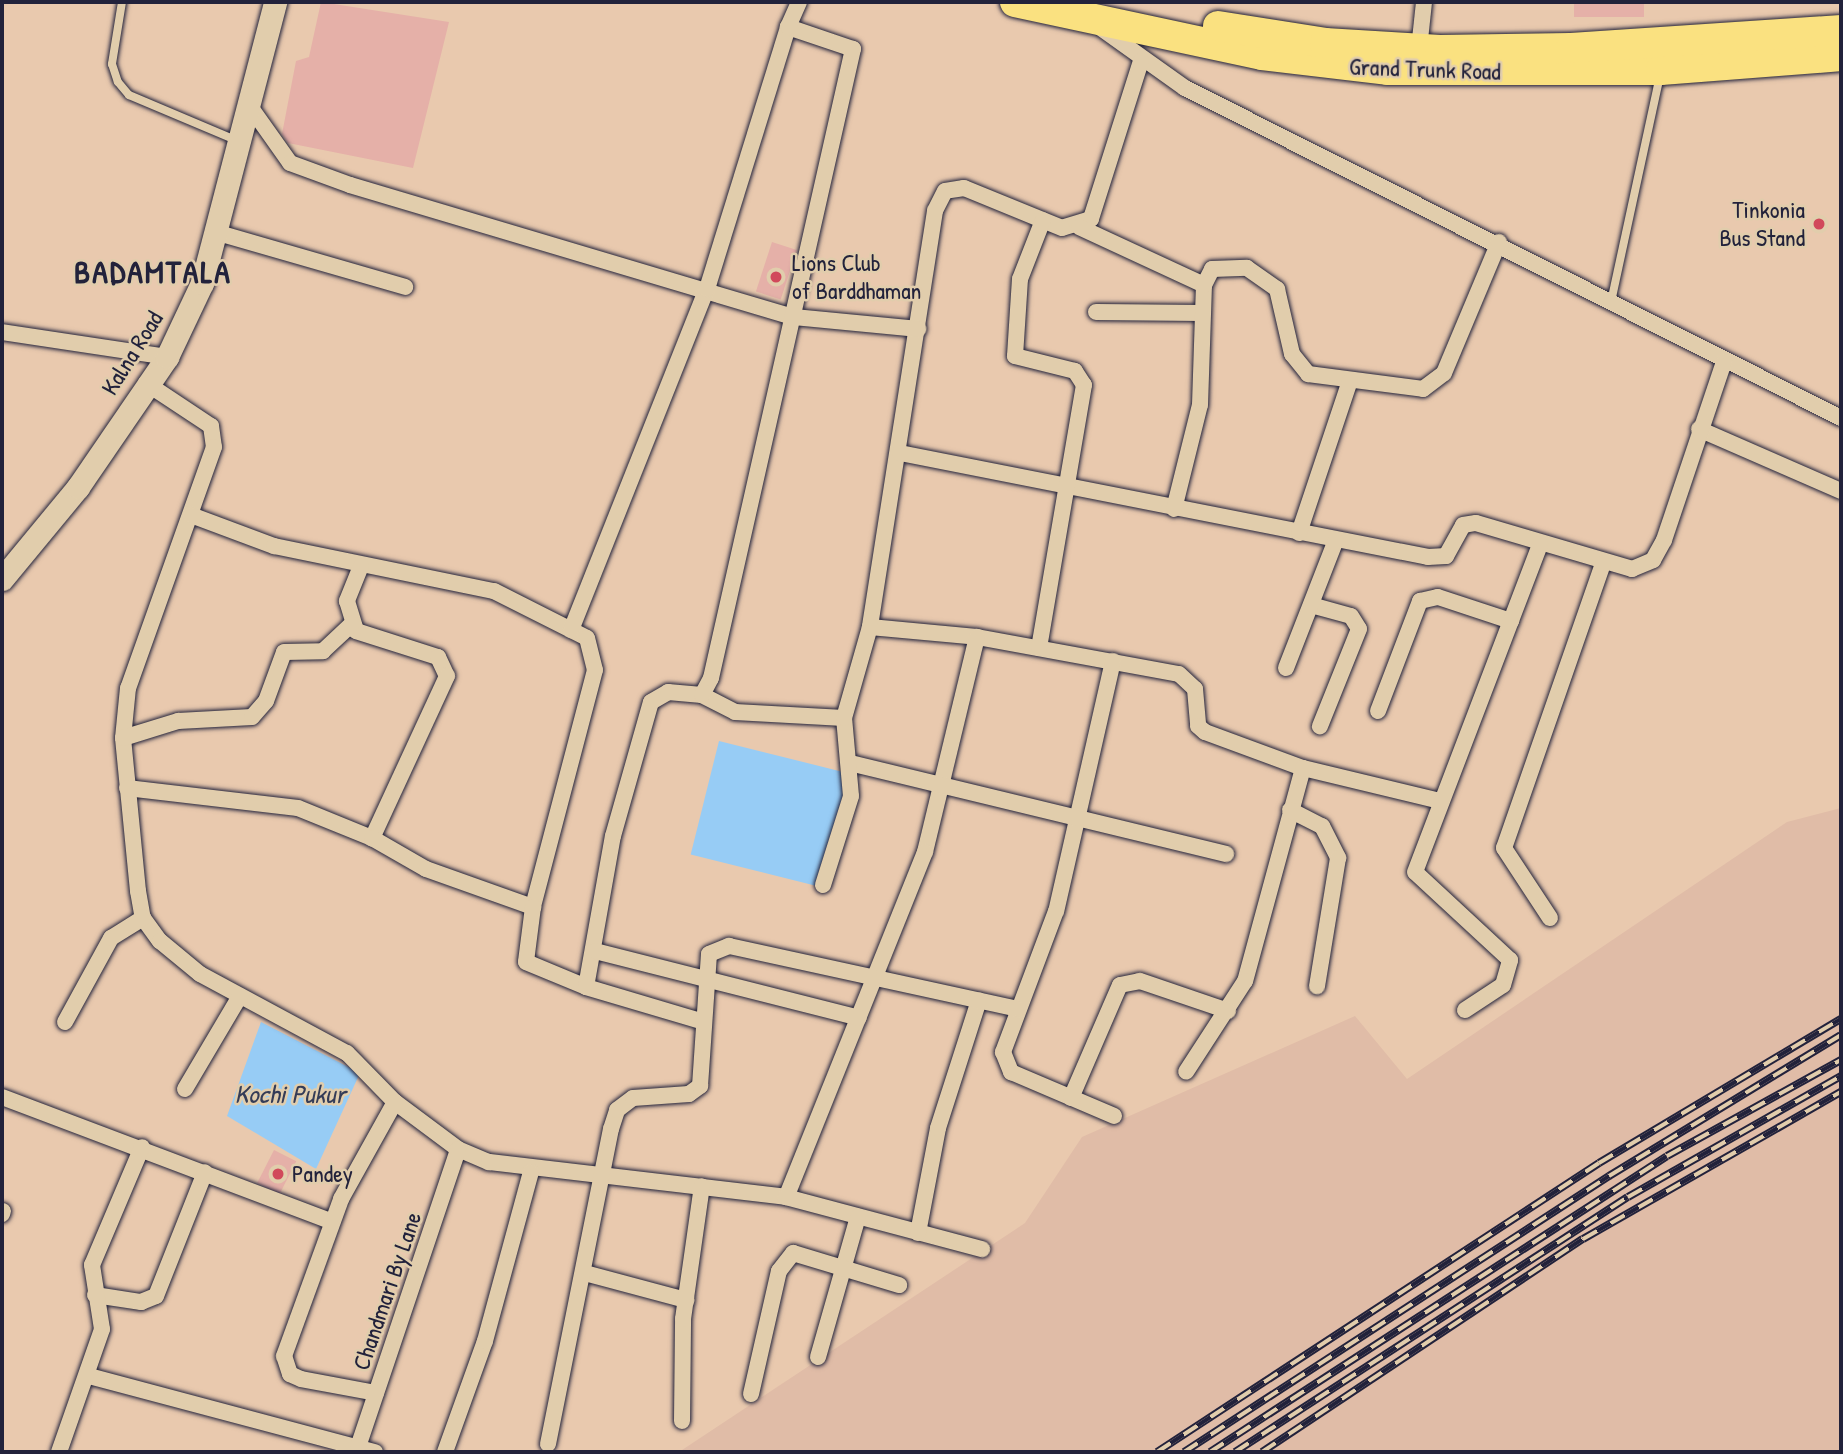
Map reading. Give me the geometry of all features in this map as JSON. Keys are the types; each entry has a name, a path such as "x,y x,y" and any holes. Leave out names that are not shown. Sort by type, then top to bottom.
{"highway":[{"name":"Grand Trunk Road","path":"1016,2 1290,38 1419,49 1571,48 1841,30"},
{"name":"Grand Trunk Road","path":"1085,9 1346,67 1661,70 1841,56"}],"street":[{"name":"Kalna Road","path":"2,579 78,487 146,383 167,357 202,283 275,2"},
{"path":"571,630 706,289 788,27 799,2"},
{"path":"1419,49 1424,2"},
{"path":"1085,9 1141,61 1499,242 1724,362 1841,418"},
{"path":"702,695 711,678 853,49 788,27"},
{"path":"1079,227 1091,219 1141,61"},
{"path":"249,105 290,163 794,317 918,329"},
{"path":"823,885 851,796 850,763 842,743 844,718 870,627 900,453 935,211 945,191 964,188 1043,220 1079,227 1204,285"},
{"path":"1039,648 1082,376 1019,361 1014,346 1020,279 1043,220"},
{"path":"215,232 405,287"},
{"path":"1174,509 1200,405 1204,285 1212,269 1229,265 1263,276 1277,289 1298,366 1308,374 1406,390 1434,385 1499,242"},
{"path":"1096,312 1202,313"},
{"path":"2,332 167,357"},
{"path":"900,453 1174,509 1439,557 1453,548 1469,522 1603,564 1632,569 1653,560 1724,362"},
{"path":"1299,533 1349,381"},
{"path":"146,383 211,426 214,447 128,688 123,738 143,918 200,975 347,1054 395,1102 458,1149 531,1172 702,1186 786,1197 982,1249"},
{"path":"1699,429 1841,491"},
{"path":"191,515 274,546 361,566 494,591 571,630 592,645 595,670 533,907 526,962 586,987 701,1021"},
{"path":"1286,667 1336,540"},
{"path":"1465,1010 1503,985 1510,960 1415,872 1440,801 1541,544"},
{"path":"1550,918 1504,848 1603,564"},
{"path":"361,566 347,601 352,624 374,639 447,665 447,676 372,838"},
{"path":"1378,710 1420,601 1438,597 1510,621"},
{"path":"1311,605 1352,616 1359,629 1320,726"},
{"path":"123,738 178,721 252,717 266,701 285,652 323,651 352,624"},
{"path":"870,627 977,637 1191,679 1198,726 1205,732 1303,768 1440,801"},
{"path":"786,1197 925,852 977,637"},
{"path":"1113,662 1056,911 1017,1009 1003,1065 1114,1116"},
{"path":"586,987 595,951 613,836 651,702 668,692 702,695 735,712 844,718"},
{"path":"850,763 1226,855"},
{"path":"1186,1072 1228,1011 1256,951 1290,810 1303,768"},
{"path":"127,788 298,808 372,838 426,869 533,907"},
{"path":"1290,810 1322,827 1338,858 1317,986"},
{"path":"65,1022 111,938 143,918"},
{"path":"548,1444 605,1180 617,1110 633,1098 689,1094 701,1086 703,978 709,954 729,946 877,975 1017,1009"},
{"path":"595,951 859,1018"},
{"path":"1071,1098 1120,985 1140,981 1228,1011"},
{"path":"185,1088 240,996"},
{"path":"918,1233 938,1128 979,1000"},
{"path":"2,1097 142,1147 332,1223"},
{"path":"376,1393 301,1379 284,1366 332,1223 395,1102"},
{"path":"59,1452 89,1376 102,1329 92,1265 98,1243 142,1147"},
{"name":"Chandmari By Lane","path":"358,1447 458,1149"},
{"path":"95,1295 141,1302 156,1296 205,1172"},
{"path":"445,1452 485,1342 531,1172"},
{"path":"682,1421 686,1300 702,1186"},
{"path":"818,1357 858,1217"},
{"path":"751,1394 785,1260 803,1253 899,1285"},
{"path":"585,1273 686,1300"},
{"path":"89,1376 375,1452"}],"lane":[{"path":"122,2 112,64 118,82 129,95 239,141"},
{"path":"1611,302 1661,70"}],"shaded area":[{"path":"1841,808 1841,1452 679,1452 1025,1223 1082,1137 1355,1016 1407,1079 1787,822"}],"water":[{"path":"719,741 849,773 821,887 691,855"},
{"name":"Kochi Pukur","path":"261,1022 360,1073 316,1169 227,1116"}],"building":[{"path":"321,2 449,22 413,168 288,143 282,134 296,61 309,57"},
{"path":"1574,2 1644,2 1644,17 1574,17"},
{"path":"772,242 797,250 781,299 756,291"},
{"name":"Pandey","path":"274,1150 296,1161 279,1194 257,1183"}],"railway":[{"path":"1157,1452 1599,1163 1841,1019"},
{"path":"1184,1452 1609,1176 1841,1035"},
{"path":"1210,1452 1667,1156 1841,1060"},
{"path":"1235,1452 1628,1197 1841,1076"},
{"path":"1262,1452 1583,1239 1841,1092"}],"place":[{"name":"Tinkonia Bus Stand","path":"1819,224"},
{"name":"Lions Club of Barddhaman","path":"776,277"},
{"name":"Pandey","path":"278,1174"}],"district":[{"name":"BADAMTALA","path":"153,272"}]}
